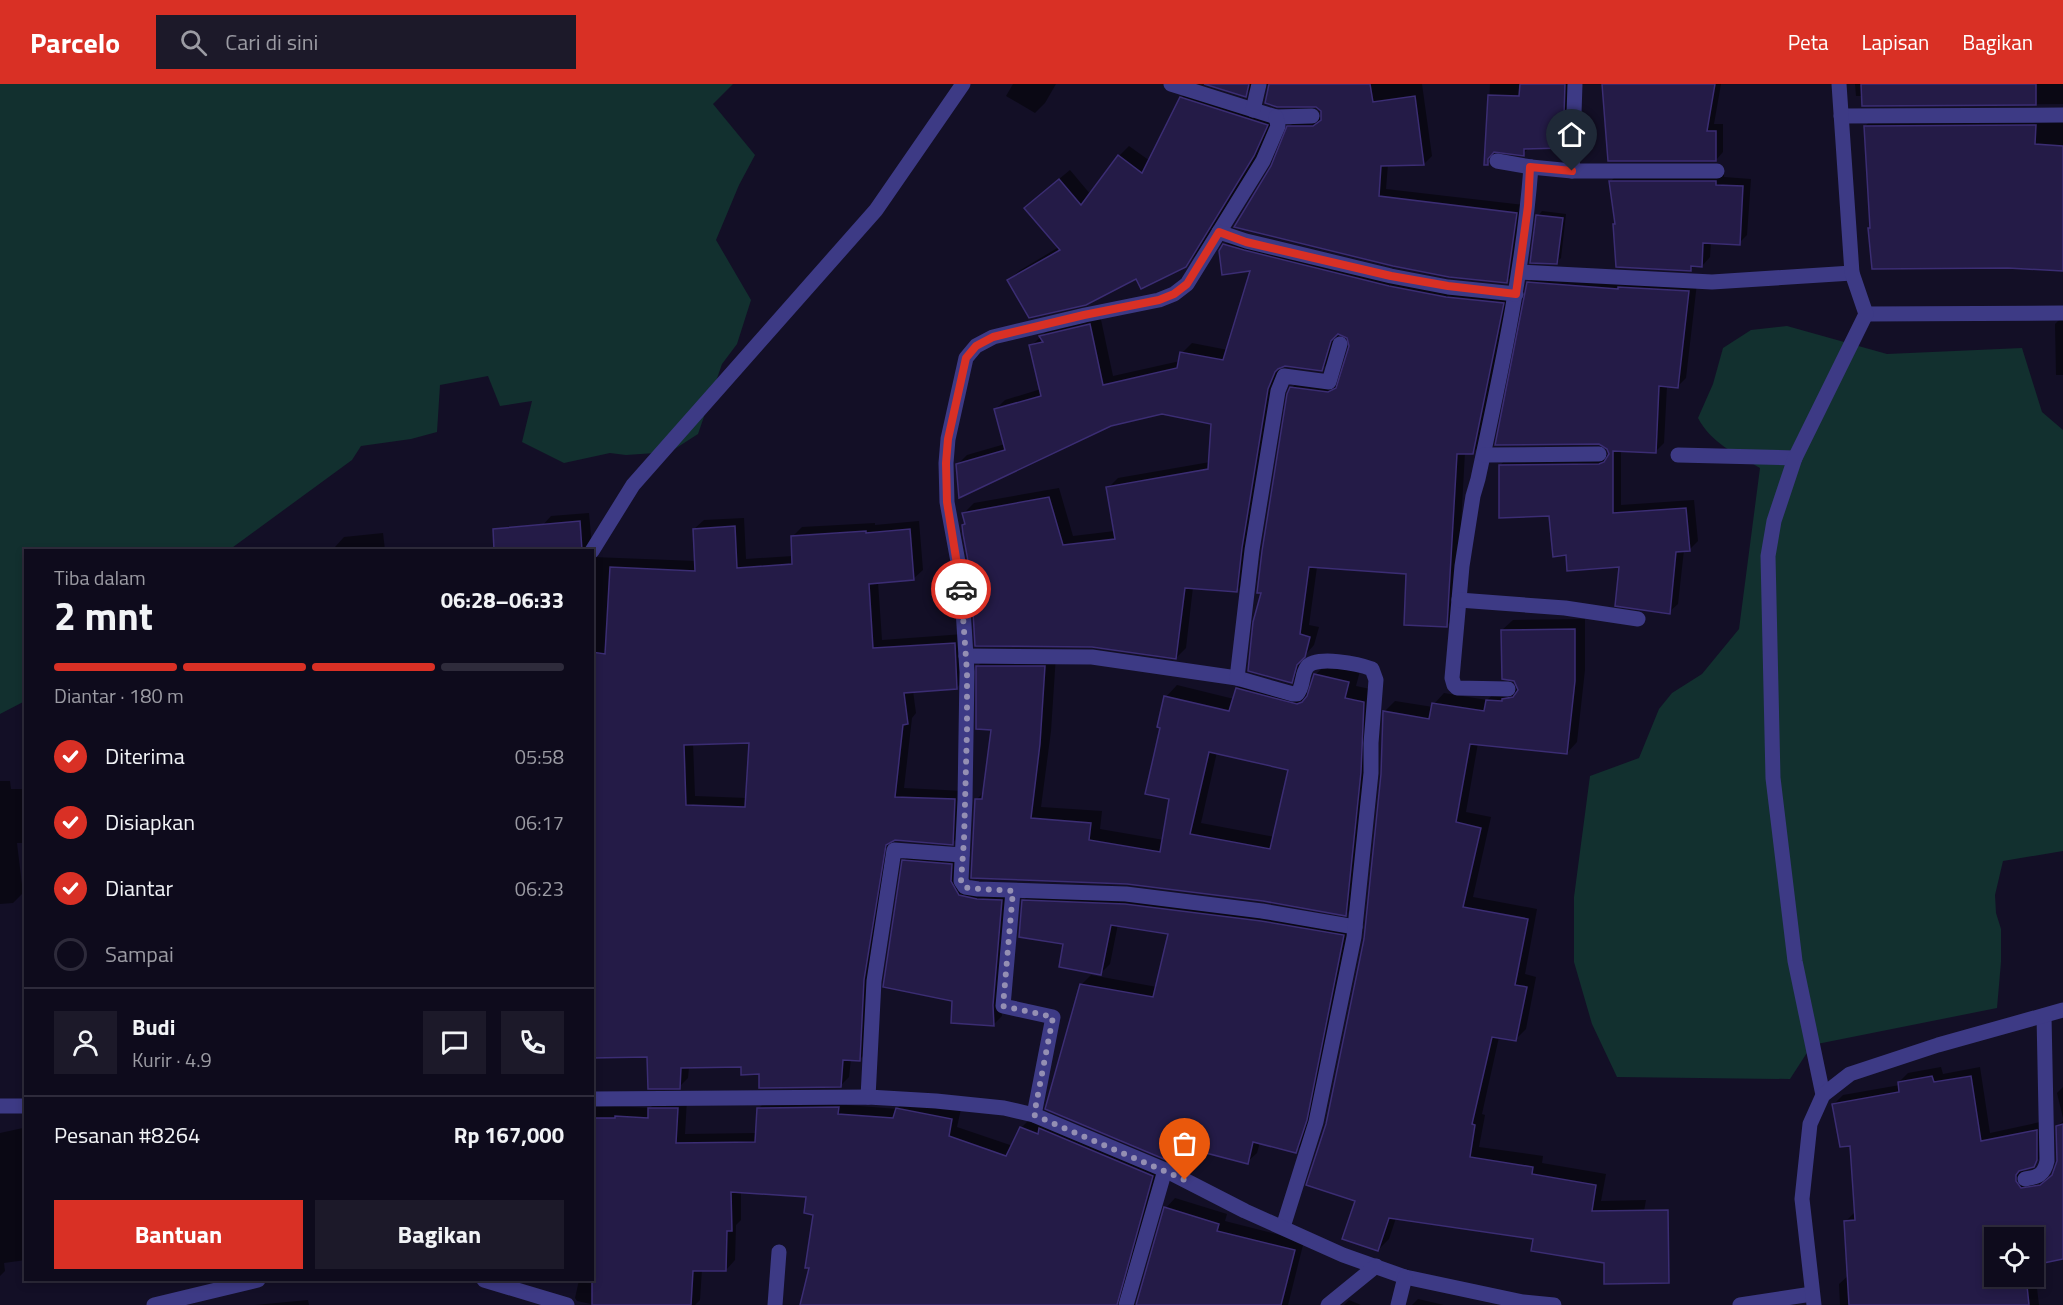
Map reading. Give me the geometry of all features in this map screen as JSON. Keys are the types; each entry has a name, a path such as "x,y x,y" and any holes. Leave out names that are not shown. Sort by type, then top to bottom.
{"street":[{"path":"593,549 633,485 876,210 963,84"},
{"path":"1171,84 1276,117 1312,116"},
{"path":"1253,110 1258,84"},
{"path":"1572,171 1575,84"},
{"path":"1823,1095 1796,961 1773,778 1768,556 1774,521 1795,458 1866,314 1852,273 1839,84"},
{"path":"1841,116 2063,115"},
{"path":"1276,117 1278,126 1263,161 1187,284 1174,294 1159,300 993,337 976,346 966,358 948,439 946,463 947,502 961,578 966,656 967,729 961,881 965,887 1013,891 1126,894 1262,911 1354,927"},
{"path":"1497,161 1572,171 1717,171"},
{"path":"1508,689 1457,688 1452,678 1462,566 1473,496 1484,455 1520,272 1530,167"},
{"path":"1219,232 1246,242 1391,276 1516,294"},
{"path":"1520,272 1712,282 1852,273"},
{"path":"1866,314 2063,313"},
{"path":"1236,678 1252,550 1278,391 1284,376 1329,382 1340,344"},
{"path":"1484,455 1599,454"},
{"path":"1678,454 1795,458"},
{"path":"1459,600 1565,608 1638,619"},
{"path":"966,656 1092,657 1236,678 1297,694 1300,691 1304,672 1308,665 1315,661 1357,664 1372,669 1376,680 1371,773 1354,927 1316,1122 1283,1227"},
{"path":"868,1097 874,981 894,850 962,855"},
{"path":"1013,891 1003,1006 1053,1017 1034,1115"},
{"path":"1740,1305 1813,1299 1802,1199 1810,1124 1823,1095 1850,1074 1938,1045 2063,1010"},
{"path":"2025,1179 2039,1176 2045,1171 2047,1161 2044,1016"},
{"path":"594,1099 868,1097 1004,1108 1034,1115 1166,1170 1245,1211 1350,1257 1405,1277 1522,1304 1554,1305"},
{"path":"0,1106 24,1106"},
{"path":"1126,1305 1166,1170"},
{"path":"775,1305 779,1252"},
{"path":"1328,1305 1373,1265"},
{"path":"1398,1305 1405,1277"},
{"path":"154,1305 254,1281"},
{"path":"487,1281 567,1305"}],"green space":[{"path":"0,84 733,84 713,104 755,155 739,185 716,240 751,300 737,344 722,364 698,434 670,452 626,455 610,453 564,463 522,442 532,401 500,406 488,376 440,385 437,432 411,439 361,446 352,460 230,549 24,549 24,702 0,714"},
{"path":"1787,326 1887,354 2022,348 2042,412 2063,430 2063,851 2003,861 1995,895 1996,913 2001,929 1997,1008 1812,1045 1790,1079 1617,1077 1592,1024 1574,962 1574,897 1590,776 1639,758 1659,709 1672,693 1702,674 1739,629 1760,468 1717,441 1698,418 1713,384 1723,348 1751,330"}],"building":[{"path":"1204,84 1249,84 1246,97"},
{"path":"1269,84 1370,84 1373,102 1415,96 1424,165 1381,166 1379,196 1517,213 1507,283 1449,277 1393,266 1234,227 1271,166 1287,126 1313,126 1321,120 1321,111 1316,107 1277,107 1265,103"},
{"path":"1520,84 1565,84 1563,148 1524,149 1524,156 1494,152 1488,159 1488,165 1484,165 1488,95 1519,96"},
{"path":"1602,84 1715,84 1707,131 1716,131 1716,161 1608,161"},
{"path":"1861,84 2036,84 2036,105 1862,106"},
{"path":"1180,97 1268,125 1254,156 1186,267 1141,289 1136,279 1086,305 1029,318 1007,280 1060,250 1024,208 1059,179 1081,205 1118,155 1142,173"},
{"path":"2036,125 2035,144 2063,146 2063,271 2008,268 1872,269 1864,126"},
{"path":"1609,181 1716,181 1716,185 1743,186 1740,245 1703,243 1702,267 1691,266 1691,271 1616,267 1613,224 1615,224"},
{"path":"1536,215 1563,218 1557,264 1530,263"},
{"path":"1223,244 1389,286 1446,297 1504,303 1473,454 1457,454 1447,627 1404,625 1406,574 1309,567 1300,634 1310,637 1305,657 1297,665 1292,683 1248,671 1253,622 1261,593 1257,593 1262,551 1287,394 1290,387 1328,392 1336,388 1349,346 1347,338 1338,334 1331,341 1322,371 1285,366 1275,372 1268,389 1237,592 1185,588 1176,659 1092,647 975,646 971,577 963,534 962,525 965,524 962,513 1049,497 1063,545 1115,539 1106,487 1208,469 1211,424 1162,414 1111,426 959,498 956,464 1005,450 994,409 1041,396 1029,345 1043,342 1039,336 1090,324 1103,385 1177,368 1180,352 1223,360 1250,271 1222,275 1219,251"},
{"path":"1527,282 1618,289 1618,287 1689,291 1678,388 1659,386 1656,453 1613,451 1613,513 1686,508 1690,551 1676,552 1670,614 1615,606 1619,567 1567,571 1566,555 1553,557 1549,516 1499,518 1499,465 1599,464 1604,462 1609,454 1607,449 1599,444 1495,445"},
{"path":"580,521 582,549 494,549 493,529"},
{"path":"735,526 737,568 792,564 791,536 910,529 914,580 869,584 873,648 955,643 957,689 904,693 908,724 903,725 895,797 955,799 953,845 895,840 886,845 864,980 860,1061 843,1060 841,1087 759,1088 759,1074 741,1075 741,1067 681,1068 680,1089 648,1089 647,1057 594,1058 594,652 605,654 610,567 695,571 693,529","holes":["749,743 745,807 686,805 684,745"]},
{"path":"1575,629 1575,681 1567,754 1470,744 1456,822 1481,828 1463,907 1528,919 1515,985 1527,987 1516,1041 1492,1037 1472,1124 1475,1125 1470,1157 1533,1167 1532,1174 1596,1185 1592,1211 1668,1210 1669,1283 1604,1284 1604,1263 1531,1251 1533,1239 1389,1218 1378,1251 1342,1239 1355,1201 1306,1185 1326,1124 1364,939 1381,774 1383,711 1429,719 1432,703 1484,711 1486,700 1502,701 1502,699 1513,697 1518,690 1514,681 1502,679 1501,630"},
{"path":"976,666 1045,666 1040,744 1031,818 1091,823 1089,840 1160,852 1169,799 1145,794 1160,728 1157,727 1164,696 1229,711 1236,688 1297,704 1307,696 1314,674 1349,682 1345,698 1364,702 1361,772 1346,916 1263,901 1127,884 971,878 975,799 982,799 991,730 976,729","holes":["1209,752 1288,770 1270,849 1190,834"]},
{"path":"902,860 952,864 951,881 959,895 977,899 1002,900 993,1005 994,1026 951,1023 952,1001 883,987"},
{"path":"1022,900 1125,904 1261,921 1344,935 1307,1120 1296,1153 1253,1142 1248,1164 1179,1146 1171,1162 1045,1109 1080,984 1153,997 1168,934 1111,925 1101,975 1059,967 1063,944 1019,937"},
{"path":"1932,1076 1934,1082 1971,1076 1981,1141 2037,1130 2037,1160 2034,1167 2019,1171 2016,1175 2016,1181 2021,1188 2040,1185 2052,1175 2057,1161 2056,1126 2063,1124 2063,1259 2044,1263 2044,1227 1984,1227 1984,1287 2027,1287 2029,1305 1849,1305 1844,1221 1855,1220 1850,1146 1840,1147 1832,1104 1899,1092 1898,1082"},
{"path":"839,1107 838,1114 893,1118 896,1108 952,1119 949,1136 1006,1156 1020,1127 1038,1134 1039,1128 1153,1176 1117,1305 800,1305 809,1268 805,1268 813,1215 804,1213 806,1197 731,1192 732,1231 727,1231 726,1271 693,1271 691,1305 592,1305 594,1118 615,1118 615,1116 648,1118 648,1108 678,1108 676,1143 755,1142 757,1108"},
{"path":"1164,1207 1219,1224 1217,1231 1295,1250 1281,1305 1136,1305"}],"way so far":[{"path":"961,589 967,672 967,729 961,881 962,885 968,888 1013,891 1003,1006 1053,1017 1034,1115 1185,1180"}],"route":[{"path":"961,589 947,502 946,463 948,439 966,358 976,346 993,337 1159,300 1174,294 1187,284 1219,232 1246,242 1391,276 1516,294 1528,206 1530,167 1572,171"}]}
